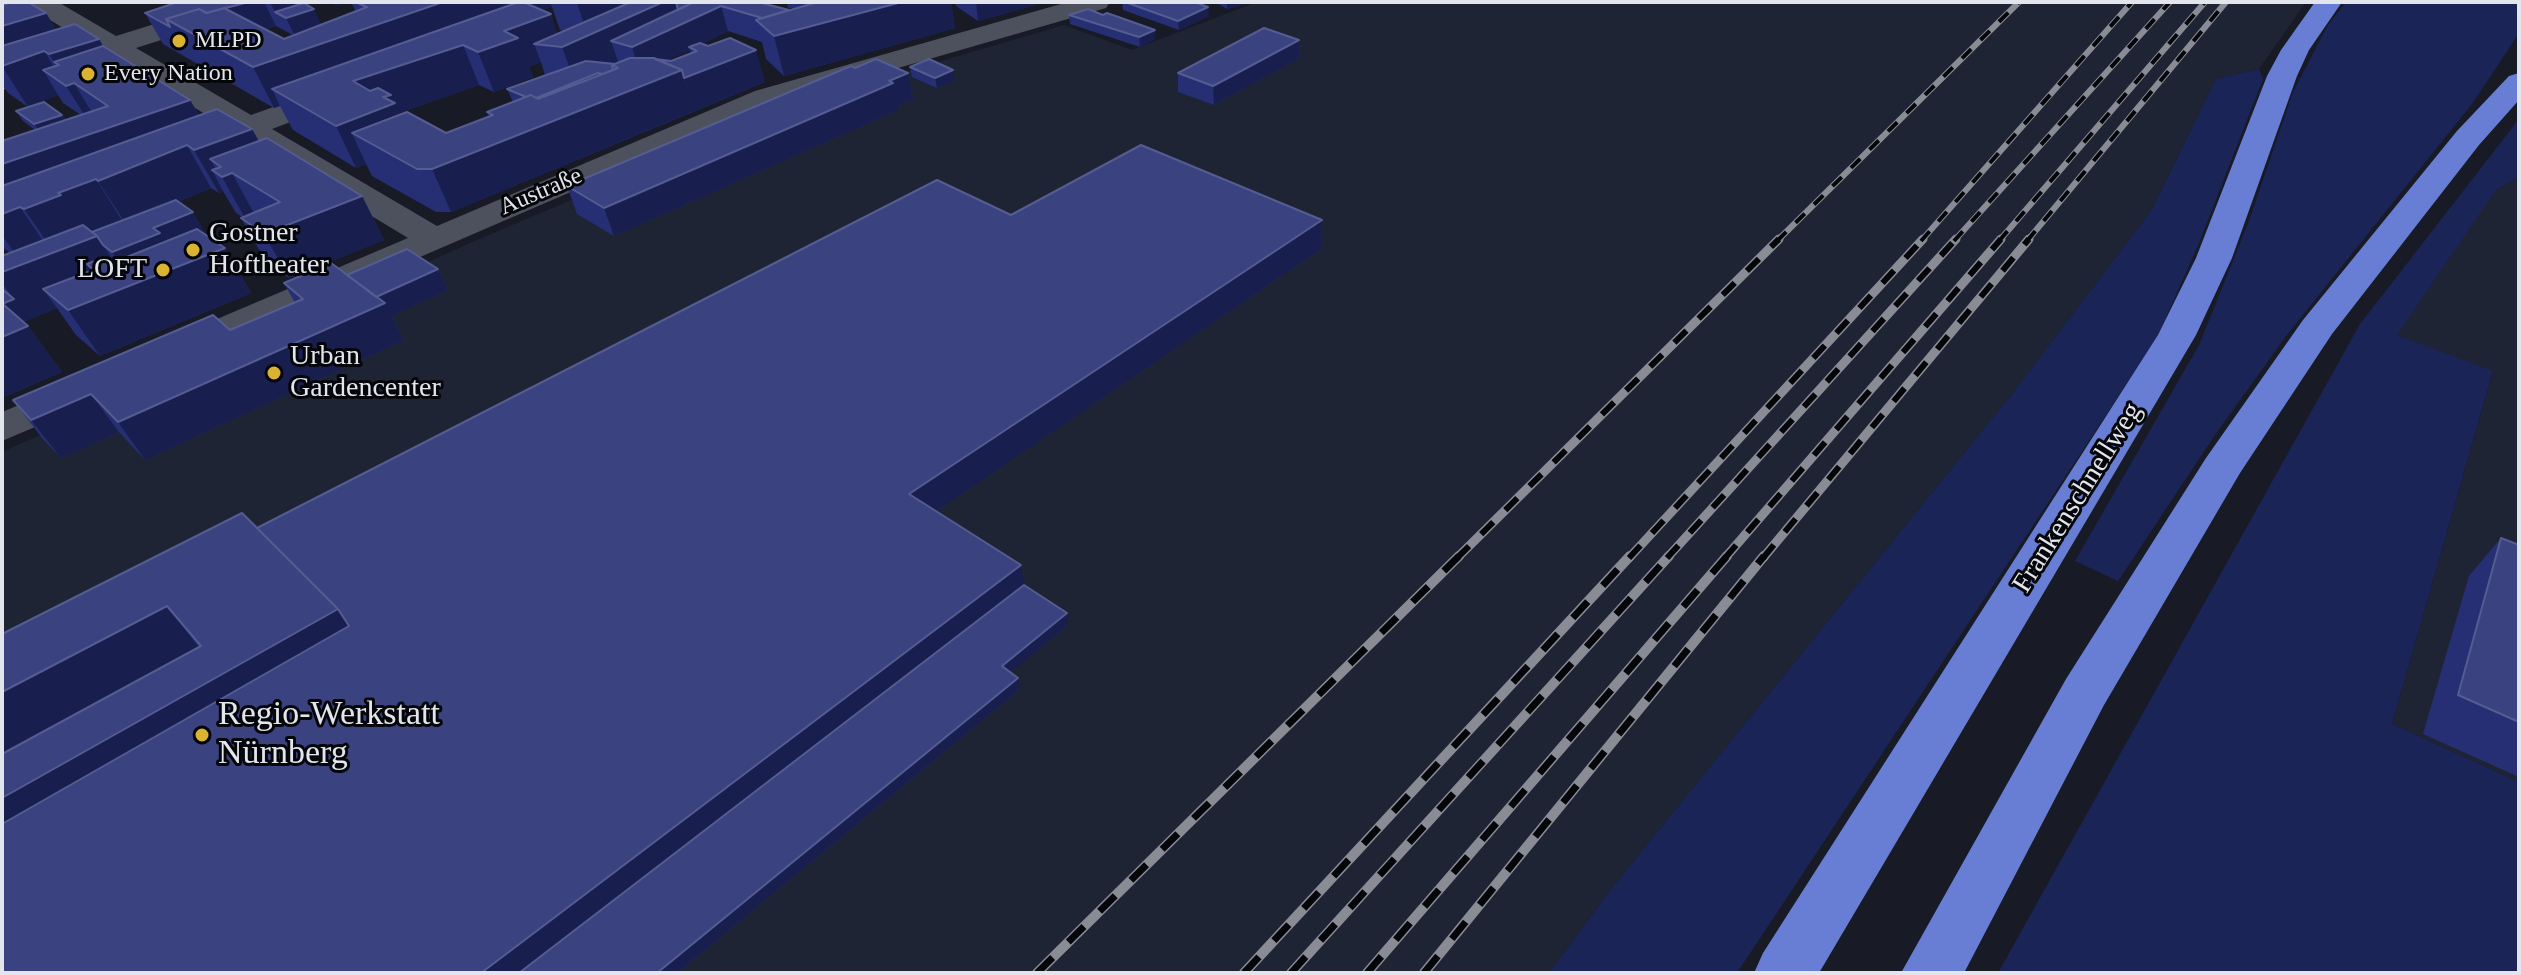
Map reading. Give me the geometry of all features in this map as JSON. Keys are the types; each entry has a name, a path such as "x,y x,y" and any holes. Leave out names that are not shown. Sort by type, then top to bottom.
{"highway":[{"name":"Frankenschnellweg","path":"1785,973 2177,335 2214,258 2282,76 2295,50 2329,2"},
{"path":"1932,973 2084,693 2221,468 2317,328 2459,149 2519,82"}],"street":[{"path":"39,2 113,46 244,136 433,238"},
{"path":"2,81 253,2"},
{"name":"Austraße","path":"2,428 433,238 766,97 1094,2"},
{"path":"244,136 362,85"}],"shaded area":[{"name":"Regio-Werkstatt Nürnberg","path":"1257,2 2306,2 2259,69 2216,79 2151,211 2012,394 1611,889 1549,973 2,973 2,452 477,240 802,102 1064,25 1132,50"},
{"path":"2346,2 2519,2 2519,33 2472,104 2286,336 2215,435 2118,581 2075,561 2199,345 2249,221 2293,92 2328,25"},
{"path":"2259,69 2263,79 2199,243 2157,338 1737,973 1549,973 1611,889 2012,394 2151,211 2216,79"},
{"path":"2519,119 2519,177 2496,190 2397,335 2493,371 2392,724 2519,782 2519,973 1998,973 2360,324"},
{"path":"2519,177 2519,782 2392,724 2493,372 2396,335 2496,190"}],"building":[{"path":"28,2 46,13 2,26 2,5"},
{"path":"178,2 245,3 206,13 199,9 166,19 170,27 145,13"},
{"path":"355,2 443,2 253,67 166,19 199,9 207,13 224,8 284,39 367,7"},
{"path":"519,2 551,14 504,31 518,38 478,52 463,45 353,81 370,91 378,88 391,95 383,97 395,103 336,126 272,89"},
{"path":"631,2 663,2 562,47 534,44"},
{"path":"676,2 689,2 692,3 678,10"},
{"path":"694,2 758,2 789,10 762,18 721,6 632,47 611,41"},
{"path":"818,2 902,2 774,36 756,20"},
{"path":"1125,2 1194,2 1208,7 1178,21"},
{"path":"304,3 314,9 286,18 275,12"},
{"path":"1088,9 1155,30 1139,37 1069,15"},
{"path":"75,24 99,39 49,54 44,51 2,66 2,46"},
{"path":"1264,28 1299,40 1213,86 1178,73"},
{"path":"730,38 756,50 684,78 682,70 655,59 671,61 697,51 689,47 700,43 708,46"},
{"path":"103,46 190,100 2,164 2,141 108,106 74,83 66,86 43,70 59,65 54,62"},
{"path":"630,58 654,58 682,70 432,169 417,169 352,133 407,112 446,133 493,115 487,112 531,95 538,99 618,68 612,65"},
{"path":"876,59 908,73 889,81 893,83 604,208 567,186 851,66 855,68"},
{"path":"929,59 953,70 935,78 910,67"},
{"path":"586,61 615,64 612,65 613,70 536,98 507,89"},
{"path":"44,102 62,115 34,124 16,111"},
{"path":"217,109 252,129 194,150 187,145 98,181 96,179 58,193 61,195 24,209 20,207 2,214 2,186"},
{"path":"267,138 362,196 264,234 241,218 280,202 232,173 222,177 212,170 221,167 210,159"},
{"path":"1141,145 1322,220 909,494 1021,565 481,973 2,973 2,824 349,626 338,609 257,528 937,180 1011,215"},
{"path":"176,200 193,212 153,228 160,233 112,252 92,232"},
{"path":"83,225 97,236 2,272 2,256"},
{"path":"197,229 225,248 68,310 43,289 93,270 87,264 105,257 112,263"},
{"path":"407,249 438,269 376,297 347,275"},
{"path":"331,263 385,303 118,422 91,394 31,420 13,400 213,315 230,330 303,299 284,283"},
{"path":"2,289 14,299 2,304"},
{"path":"4,305 28,326 2,337"},
{"path":"242,513 338,609 2,798 2,754 201,646 167,606 2,692 2,634"},
{"path":"2501,538 2519,545 2519,722 2458,695"},
{"path":"1024,585 1067,613 1002,666 1018,678 657,973 519,973"}],"railway":[{"path":"1777,241 2019,2"},
{"path":"1921,241 2132,2"},
{"path":"1954,241 2170,2"},
{"path":"1999,241 2205,2"},
{"path":"2027,241 2226,2"},
{"path":"1457,558 1779,239"},
{"path":"1629,558 1923,239"},
{"path":"1667,558 1956,239"},
{"path":"1725,558 2001,239"},
{"path":"1763,558 2029,239"},
{"path":"1037,973 1459,556"},
{"path":"1244,973 1630,556"},
{"path":"1291,973 1669,556"},
{"path":"1367,973 1727,556"},
{"path":"1424,973 1764,556"}],"place":[{"name":"MLPD","path":"179,41"},
{"name":"Every Nation","path":"88,74"},
{"name":"Gostner Hoftheater","path":"193,250"},
{"name":"LOFT","path":"163,270"},
{"name":"Urban Gardencenter","path":"274,373"},
{"name":"Regio-Werkstatt Nürnberg","path":"202,735"}]}
